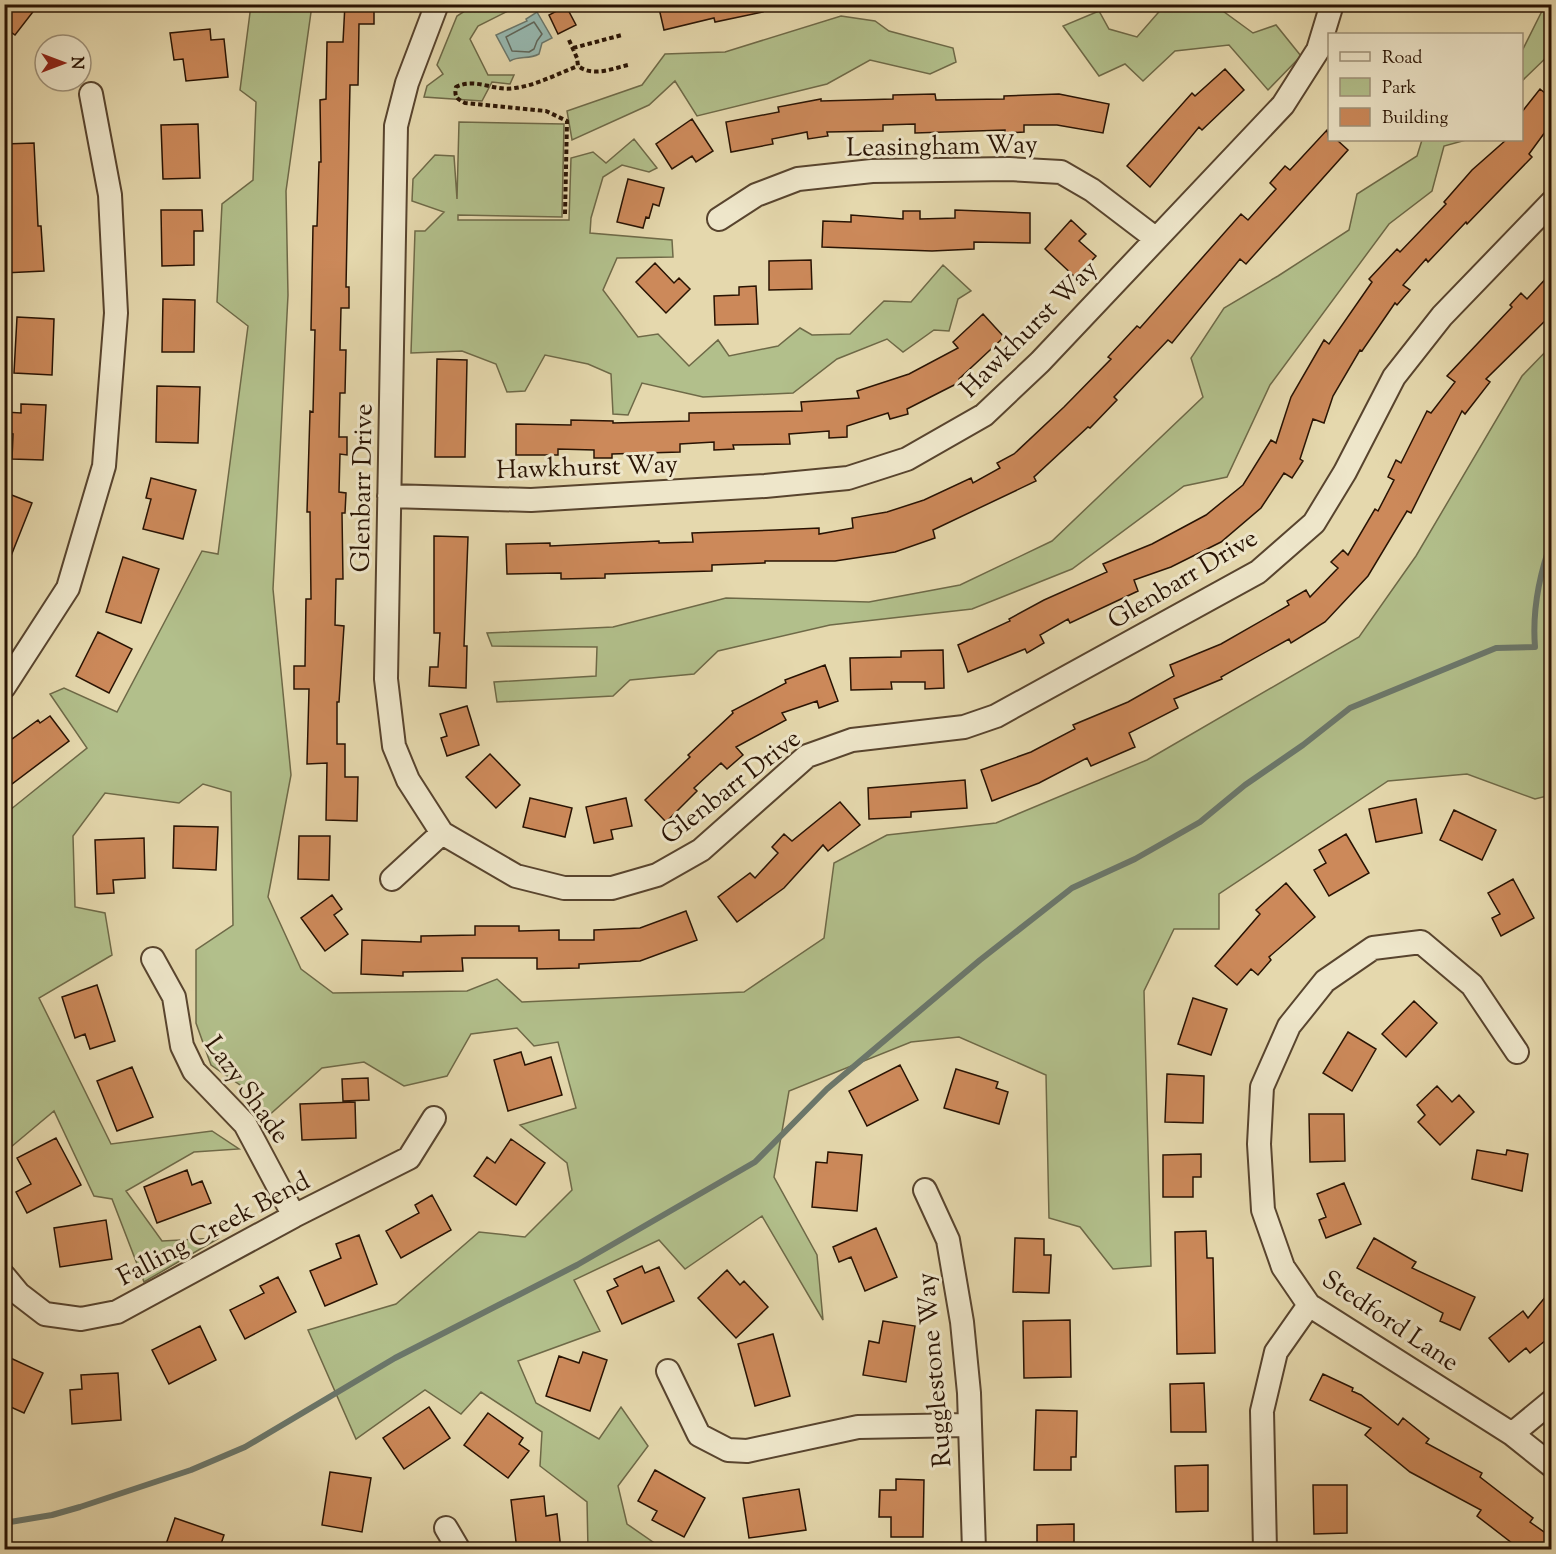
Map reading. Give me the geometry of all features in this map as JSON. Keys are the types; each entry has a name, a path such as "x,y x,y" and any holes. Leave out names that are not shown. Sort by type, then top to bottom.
{"street":[{"name":"Glenbarr Drive","path":"437,4 407,83 396,126 386,679 394,746 408,780 442,833 516,876 564,888 612,888 657,876 701,850 807,756 852,740 964,728 996,716 1258,572 1314,523 1345,472 1394,377 1442,316 1551,202"},
{"name":"Hawkhurst Way","path":"389,496 531,500 814,482 848,478 879,470 907,459 984,415 1040,362 1283,105 1318,50 1332,4"},
{"path":"4,687 68,588 104,466 116,313 110,195 91,94"},
{"name":"Leasingham Way","path":"719,219 756,195 798,179 872,171 1009,169 1061,172 1092,190 1155,238"},
{"path":"392,879 442,833"},
{"name":"Stedford Lane","path":"1517,1052 1472,985 1421,942 1373,948 1325,981 1289,1026 1262,1087 1259,1144 1263,1210 1282,1268 1309,1305 1512,1434 1551,1466"},
{"name":"Lazy Shade","path":"153,959 174,997 182,1046 194,1071 245,1124 294,1216"},
{"name":"Falling Creek Bend","path":"4,1276 18,1294 45,1314 81,1319 117,1312 294,1216 409,1158 434,1118"},
{"name":"Rugglestone Way","path":"925,1190 948,1240 962,1323 974,1550"},
{"path":"1265,1550 1262,1411 1276,1352 1309,1305"},
{"path":"668,1371 699,1435 728,1450 747,1450 858,1427 969,1425"},
{"path":"1512,1434 1551,1401"},
{"path":"446,1528 459,1550"}],"path":[{"path":"573,48 622,35"},
{"path":"569,40 578,66"},
{"path":"565,214 567,121 546,111 465,103 457,99 454,94 456,87 466,82 515,88 535,84 578,66 591,72 628,65"}],"green space":[{"path":"251,5 312,5 286,191 288,295 273,589 291,775 268,897 301,969 333,993 467,991 497,979 522,1002 744,992 824,938 834,863 887,835 996,823 1147,760 1359,637 1416,556 1522,376 1551,346 1551,795 1535,799 1467,774 1388,781 1219,894 1219,929 1174,929 1144,991 1151,1266 1113,1269 1080,1227 1049,1218 1046,1075 959,1037 911,1042 789,1091 774,1177 817,1255 823,1320 762,1216 685,1269 659,1240 574,1280 600,1331 518,1361 536,1403 599,1439 621,1407 648,1446 618,1486 627,1524 663,1549 588,1549 587,1502 540,1466 542,1432 481,1392 461,1414 425,1390 356,1439 308,1330 396,1304 479,1232 525,1237 572,1190 567,1163 520,1125 576,1108 558,1042 534,1046 517,1028 471,1034 447,1076 404,1086 364,1062 322,1068 267,1117 256,1096 211,1065 196,1023 196,950 233,925 231,792 203,784 179,803 105,793 73,836 75,907 105,913 112,955 39,998 111,1144 212,1131 239,1149 194,1152 126,1191 162,1241 219,1238 144,1282 112,1199 94,1196 54,1111 5,1152 5,814 87,748 50,694 64,688 117,712 202,551 218,554 248,326 217,302 222,204 253,180 256,102 240,90"},
{"path":"474,5 520,5 478,26 470,39 488,75 514,75 510,84 492,82 482,101 424,97 427,86 443,74 437,65 457,16"},
{"path":"1545,5 1551,5 1551,53 1523,80 1523,49"},
{"path":"1164,6 1220,9 1253,33 1276,25 1301,56 1268,90 1229,45 1175,51 1143,81 1125,64 1099,76 1063,26 1099,11 1109,29 1137,37"},
{"path":"841,16 875,21 889,31 953,48 956,62 930,74 870,60 827,84 697,116 675,81 649,105 572,140 567,111 642,85 665,54 725,52"},
{"path":"459,122 564,124 562,217 458,215 458,220 569,220 571,158 593,152 606,163 634,139 657,168 649,172 622,165 603,177 591,218 590,233 672,240 673,257 617,258 603,290 638,337 658,334 689,366 718,340 729,356 778,346 800,328 812,335 850,334 884,301 911,302 943,265 971,291 958,299 949,331 934,330 903,352 887,339 837,359 793,393 703,397 642,383 628,415 613,414 611,374 588,364 545,355 525,391 507,392 496,364 462,351 411,353 415,231 425,231 444,212 412,201 413,179 435,155 454,156 457,199"},
{"path":"1422,141 1462,141 1444,146 1432,191 1389,224 1270,385 1227,477 1184,486 1072,569 972,609 830,625 718,651 694,674 630,680 613,696 497,702 494,682 596,676 597,647 492,646 487,633 613,627 726,598 869,602 960,585 1052,541 1203,397 1191,358 1224,308 1349,230 1357,194 1417,156"}],"water":[{"path":"537,12 552,38 542,43 539,54 510,61 496,35 527,21 526,19"}],"building":[{"path":"4,4 39,4 15,35 4,27"},
{"path":"345,4 374,4 374,24 359,24 358,85 350,85 346,287 349,287 349,308 341,308 340,350 346,350 345,393 340,393 339,437 347,437 347,455 340,454 339,492 346,493 345,513 342,513 343,579 336,579 335,625 344,626 339,702 337,702 337,744 345,744 345,777 358,777 357,821 326,820 327,763 307,764 309,689 294,689 294,666 305,666 306,599 311,599 310,512 307,512 315,330 311,330 313,226 317,226 319,162 321,162 320,100 326,99 327,42 343,42"},
{"path":"658,4 762,4 763,12 715,22 714,18 664,30"},
{"path":"566,6 576,25 558,34 549,15"},
{"path":"210,29 211,40 224,39 228,77 186,81 183,59 174,60 170,33"},
{"path":"1225,69 1244,90 1202,130 1199,127 1150,187 1127,166 1192,93 1195,96"},
{"path":"1540,89 1551,98 1551,124 1529,154 1532,157 1428,262 1426,259 1403,285 1410,290 1397,305 1395,303 1362,351 1360,350 1333,396 1324,423 1313,419 1300,459 1303,461 1292,478 1284,473 1261,508 1221,542 1171,567 1134,580 1138,591 1070,623 1068,619 1040,635 1044,643 1027,653 1025,649 968,672 958,645 1010,621 1009,619 1044,600 1107,572 1103,564 1152,544 1206,515 1243,485 1271,440 1276,443 1291,397 1324,340 1329,344 1372,282 1369,279 1397,249 1400,252 1446,204 1444,202 1472,170 1505,141 1523,141 1523,110"},
{"path":"935,94 936,100 1004,99 1004,96 1059,94 1109,104 1103,133 1057,125 1024,125 1024,132 1005,133 1005,130 915,133 915,124 883,125 883,131 827,132 828,136 808,139 807,132 772,139 773,144 731,152 726,122 779,112 778,107 821,99 821,101 893,99 893,95"},
{"path":"692,119 713,151 696,162 692,156 672,169 656,144"},
{"path":"198,124 200,178 163,179 161,125"},
{"path":"1327,130 1328,141 1338,141 1348,150 1246,264 1240,259 1172,343 1168,340 1114,397 1117,400 1090,428 1088,427 1034,477 1036,481 933,530 935,538 895,552 835,561 765,561 765,563 712,565 712,571 605,574 605,578 561,579 561,573 507,574 506,544 550,543 550,546 659,541 659,543 693,542 692,533 819,528 819,534 853,528 852,518 887,512 924,500 971,478 973,483 1000,468 997,463 1014,454 1064,407 1111,359 1108,357 1137,326 1140,328 1241,214 1248,220 1276,189 1270,183 1285,166 1290,170"},
{"path":"34,143 38,226 41,226 44,271 4,273 4,144"},
{"path":"628,179 664,188 659,206 653,204 643,228 617,222"},
{"path":"161,210 202,210 203,231 194,231 194,265 162,266"},
{"path":"955,210 1030,213 1030,243 974,242 974,249 932,251 822,247 823,221 851,222 851,215 903,219 903,211 920,211 920,219 955,218"},
{"path":"1071,220 1086,234 1079,241 1096,256 1076,278 1045,249"},
{"path":"811,260 812,289 769,290 769,261"},
{"path":"655,263 674,283 679,278 690,289 666,313 636,282"},
{"path":"1551,273 1551,315 1486,379 1490,382 1465,414 1462,411 1411,513 1407,511 1368,576 1325,622 1291,643 1289,639 1221,677 1222,679 1174,699 1178,708 1129,733 1135,747 1091,766 1087,758 1039,783 992,801 981,770 1031,752 1075,729 1073,725 1128,702 1174,676 1170,665 1221,644 1289,605 1287,601 1306,590 1310,597 1338,568 1331,562 1343,550 1348,555 1375,509 1378,511 1394,480 1388,477 1396,460 1401,463 1427,411 1431,413 1455,382 1447,376 1512,307 1510,305 1521,293 1527,299"},
{"path":"756,286 758,324 715,325 714,296 739,295 739,287"},
{"path":"163,299 195,300 194,352 162,352"},
{"path":"983,314 1004,337 959,379 960,382 907,409 908,414 890,419 888,413 847,426 847,437 829,438 829,431 789,434 790,444 733,445 734,449 714,450 714,442 680,444 680,452 612,454 612,458 594,458 594,450 558,449 558,455 516,455 516,424 571,425 571,420 613,421 613,423 689,421 689,413 802,411 801,402 859,398 857,391 909,374 958,348 953,342"},
{"path":"17,317 54,319 52,375 14,373"},
{"path":"437,359 467,360 465,457 435,457"},
{"path":"157,386 200,387 198,443 156,442"},
{"path":"21,404 46,405 43,460 12,459 13,434 4,433 5,412 21,413"},
{"path":"151,478 196,490 183,539 143,529 151,499 146,498"},
{"path":"4,492 32,503 5,571 4,571"},
{"path":"434,536 468,537 464,646 467,646 466,688 429,686 430,667 438,667 440,633 434,633"},
{"path":"123,557 159,569 141,623 106,612"},
{"path":"98,632 132,649 109,693 76,676"},
{"path":"943,650 944,688 925,689 925,682 891,682 892,689 851,690 850,658 901,657 901,651"},
{"path":"825,665 838,701 819,708 817,701 782,713 786,720 736,747 743,755 727,769 721,763 694,788 697,791 666,822 645,800 690,757 688,755 733,713 732,711 786,683 785,680"},
{"path":"467,706 479,745 447,756 441,738 447,736 440,714"},
{"path":"50,716 69,741 4,790 4,745 38,720 40,723"},
{"path":"490,754 520,785 496,808 466,777"},
{"path":"965,780 967,808 911,812 911,817 869,819 868,788"},
{"path":"530,798 572,808 565,837 523,827"},
{"path":"626,798 632,826 611,830 613,839 594,843 586,807"},
{"path":"1416,799 1422,833 1376,842 1369,809"},
{"path":"840,802 860,825 828,851 823,845 784,888 737,922 718,897 750,873 755,878 778,853 772,847 784,834 792,841"},
{"path":"1454,810 1496,830 1482,860 1440,840"},
{"path":"174,826 218,827 216,870 173,868"},
{"path":"1346,834 1369,873 1329,896 1314,870 1326,863 1319,850"},
{"path":"299,836 330,836 329,880 298,879"},
{"path":"144,838 145,878 113,880 114,893 97,894 95,840"},
{"path":"1513,879 1534,918 1501,936 1492,918 1500,914 1488,893"},
{"path":"1286,883 1315,917 1269,957 1271,960 1258,975 1251,969 1237,985 1215,966 1260,914 1256,910"},
{"path":"332,895 342,909 334,915 348,934 325,951 301,918"},
{"path":"686,911 697,940 640,961 579,964 579,968 537,969 537,958 462,958 463,971 403,972 403,976 361,974 362,940 421,942 421,936 475,935 475,926 519,926 519,931 559,930 559,940 594,940 594,930 640,928"},
{"path":"97,985 115,1041 90,1049 85,1034 75,1038 62,997"},
{"path":"1193,998 1227,1009 1211,1055 1178,1044"},
{"path":"1414,1001 1437,1023 1406,1057 1382,1034"},
{"path":"1348,1032 1376,1049 1352,1091 1323,1073"},
{"path":"521,1052 525,1065 551,1057 562,1095 508,1111 494,1060"},
{"path":"900,1065 918,1100 867,1126 849,1091"},
{"path":"132,1067 153,1117 117,1131 97,1081"},
{"path":"956,1069 998,1082 996,1088 1008,1092 999,1124 944,1108"},
{"path":"1167,1074 1204,1076 1203,1123 1165,1122"},
{"path":"368,1078 369,1100 343,1101 342,1079"},
{"path":"1437,1086 1452,1102 1459,1095 1474,1112 1440,1145 1418,1122 1425,1115 1417,1105"},
{"path":"355,1102 356,1138 302,1140 300,1104"},
{"path":"1309,1114 1344,1114 1345,1161 1310,1162"},
{"path":"56,1138 81,1185 27,1213 16,1192 31,1184 17,1158"},
{"path":"511,1139 545,1163 516,1205 474,1176 487,1157 495,1163"},
{"path":"1477,1150 1506,1155 1507,1150 1528,1154 1522,1191 1472,1179"},
{"path":"828,1152 862,1155 857,1211 812,1207 816,1162 827,1163"},
{"path":"1201,1154 1201,1177 1193,1177 1193,1197 1163,1197 1163,1155"},
{"path":"187,1170 192,1185 202,1181 211,1203 157,1223 144,1187"},
{"path":"1344,1183 1361,1224 1326,1238 1319,1220 1326,1217 1317,1194"},
{"path":"432,1195 451,1230 401,1258 386,1231 419,1213 415,1205"},
{"path":"106,1220 112,1259 60,1267 54,1228"},
{"path":"876,1228 897,1277 865,1291 851,1257 839,1262 833,1247"},
{"path":"1206,1231 1207,1258 1213,1258 1215,1353 1177,1354 1175,1232"},
{"path":"359,1235 377,1284 325,1306 310,1271 341,1258 336,1244"},
{"path":"1015,1238 1044,1239 1044,1255 1051,1255 1049,1293 1013,1292"},
{"path":"1374,1238 1416,1262 1412,1268 1475,1297 1460,1330 1440,1321 1443,1313 1357,1268"},
{"path":"642,1266 645,1273 659,1267 674,1301 622,1324 607,1291 618,1286 614,1279"},
{"path":"727,1270 740,1285 744,1281 768,1307 736,1338 698,1298"},
{"path":"278,1277 296,1312 245,1339 230,1310 264,1293 260,1286"},
{"path":"1551,1290 1551,1336 1530,1353 1526,1348 1509,1362 1489,1338 1523,1311 1528,1318"},
{"path":"1070,1320 1071,1377 1024,1378 1023,1321"},
{"path":"883,1321 915,1326 906,1382 863,1375 869,1341 879,1343"},
{"path":"200,1326 216,1360 169,1384 152,1350"},
{"path":"773,1334 790,1396 755,1406 738,1344"},
{"path":"583,1352 607,1360 590,1411 546,1396 559,1356 579,1363"},
{"path":"4,1355 43,1373 24,1413 4,1404"},
{"path":"118,1373 121,1420 72,1424 70,1390 82,1389 81,1375"},
{"path":"1323,1374 1353,1388 1352,1391 1361,1395 1398,1425 1403,1418 1429,1439 1426,1443 1482,1473 1480,1477 1533,1518 1530,1522 1551,1537 1551,1550 1521,1550 1477,1516 1481,1510 1410,1472 1365,1435 1371,1428 1310,1400"},
{"path":"1204,1383 1206,1432 1171,1432 1170,1384"},
{"path":"429,1407 450,1438 404,1469 383,1438"},
{"path":"1036,1410 1077,1411 1076,1457 1071,1457 1071,1470 1034,1470"},
{"path":"488,1413 523,1438 519,1444 529,1451 508,1478 464,1445"},
{"path":"1208,1465 1208,1511 1176,1512 1175,1466"},
{"path":"655,1470 705,1498 684,1537 652,1520 657,1511 638,1501"},
{"path":"330,1472 371,1478 362,1532 322,1525"},
{"path":"896,1479 924,1480 923,1537 891,1537 891,1517 879,1517 880,1490 896,1490"},
{"path":"1313,1485 1347,1485 1347,1533 1314,1534"},
{"path":"799,1489 806,1530 749,1538 743,1498"},
{"path":"544,1496 546,1516 557,1514 561,1550 517,1550 511,1500"},
{"path":"175,1518 224,1535 219,1550 164,1550"},
{"path":"1074,1524 1074,1550 1037,1550 1037,1525"}],"waterway":[{"path":"4,1523 52,1515 80,1507 191,1470 245,1447 395,1358 577,1265 755,1162 827,1089 980,960 1072,888 1135,859 1200,822 1245,785 1303,745 1350,708 1496,648 1535,647 1538,592 1543,566 1552,540"}]}
